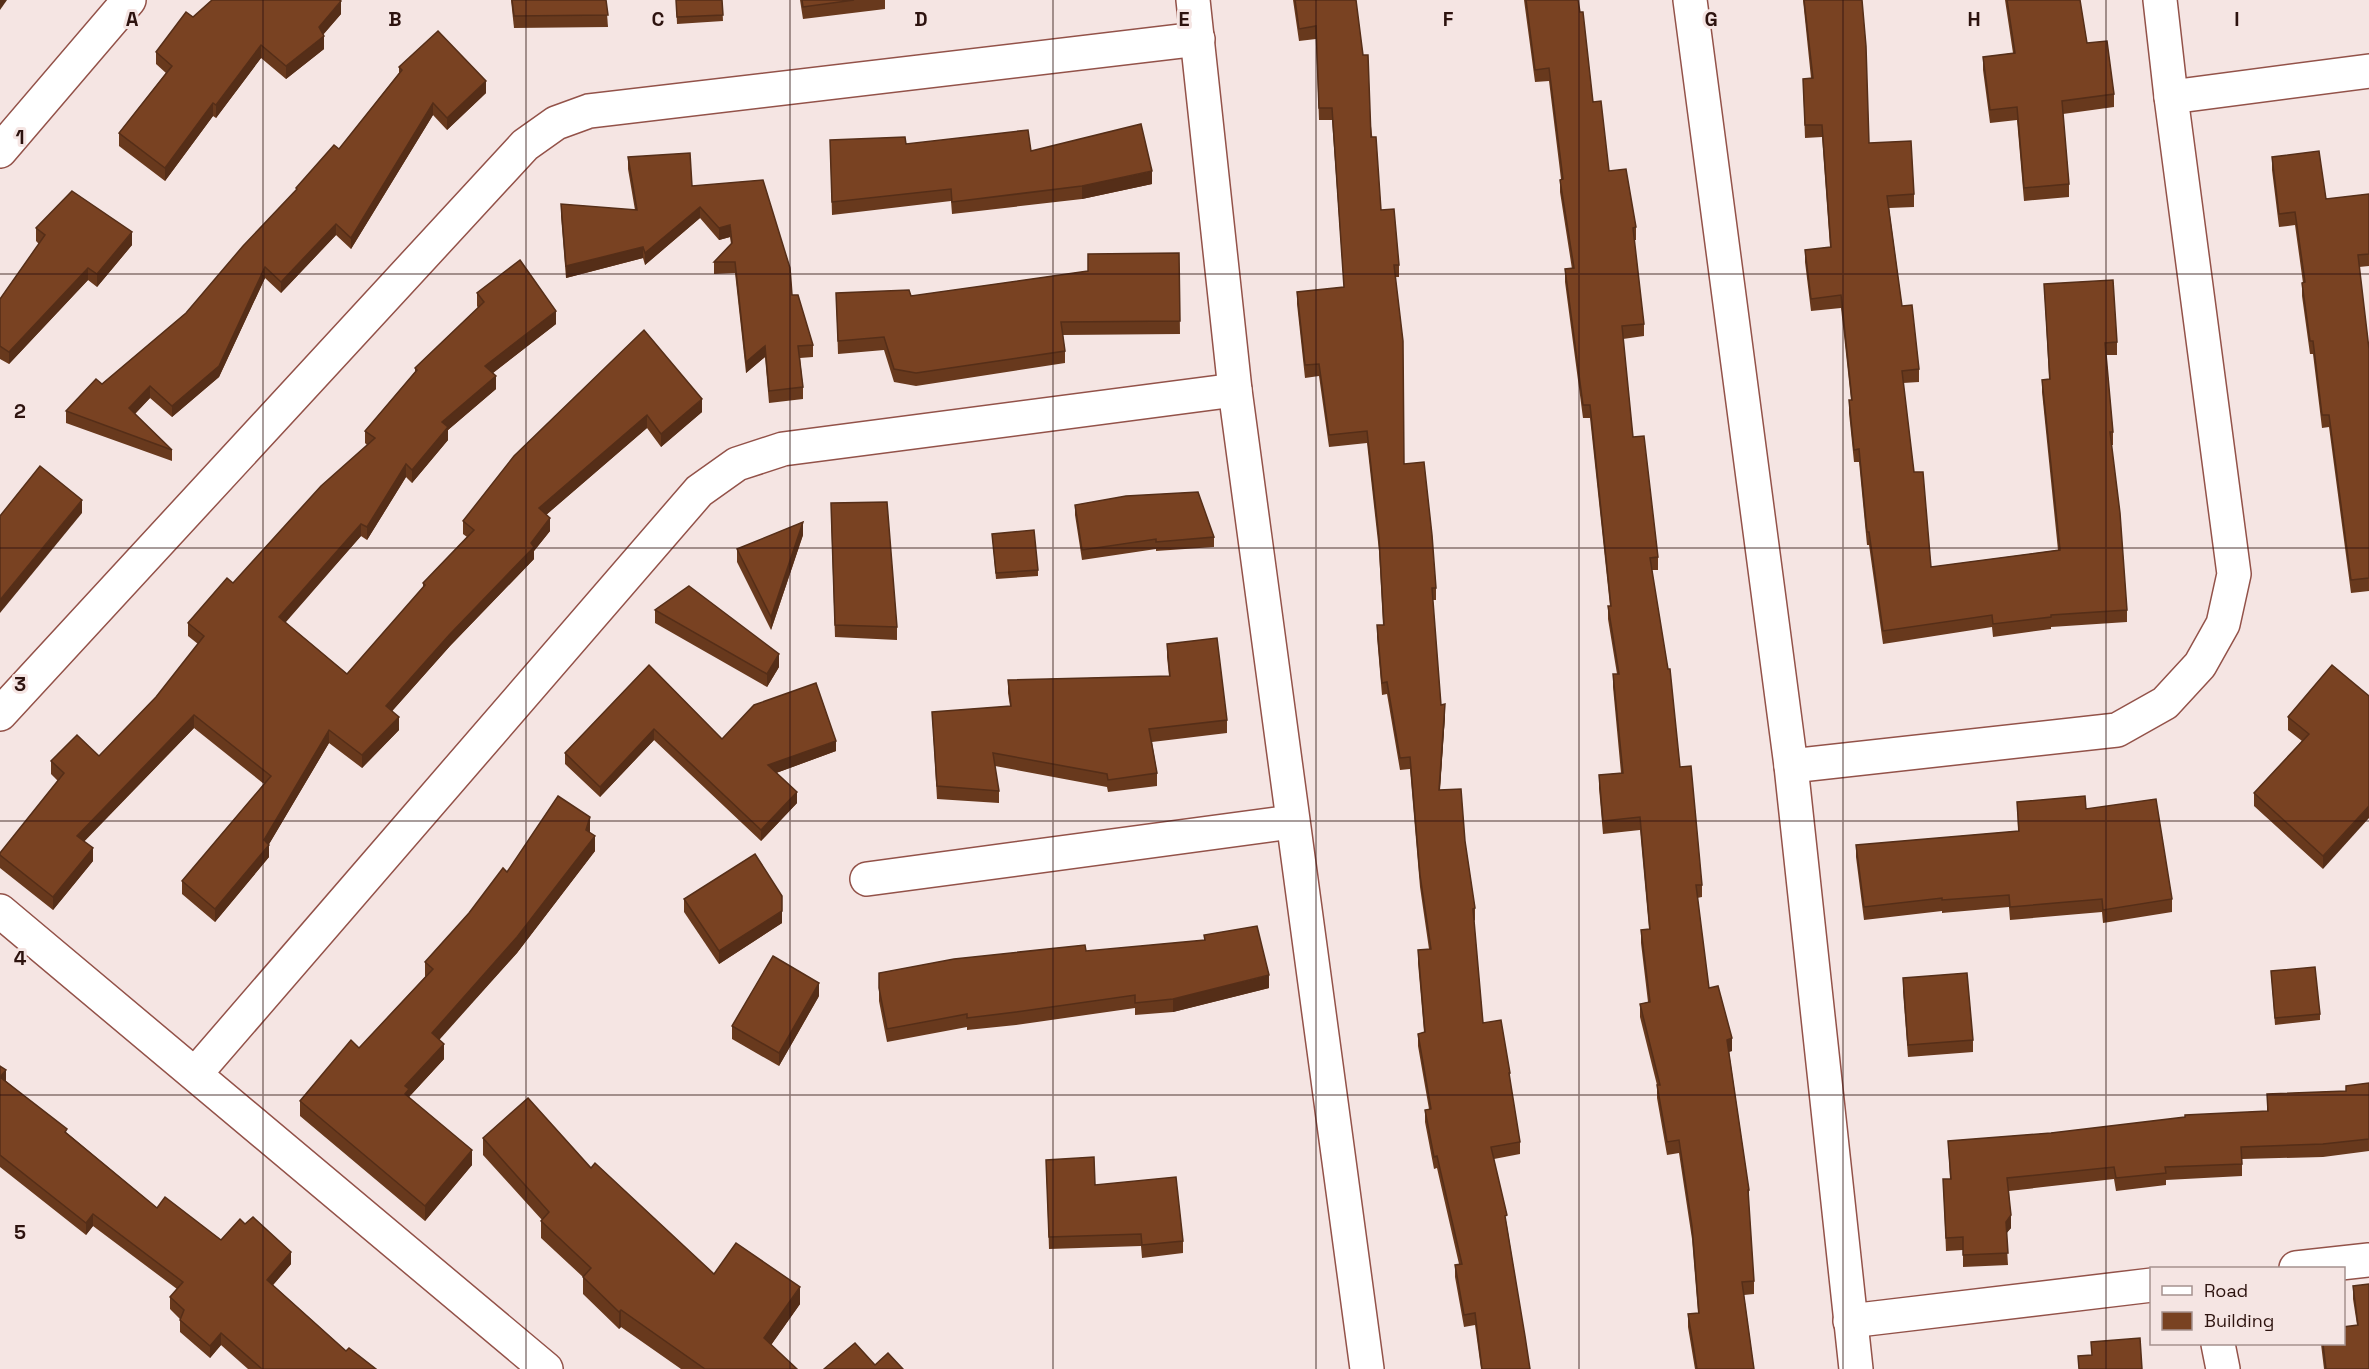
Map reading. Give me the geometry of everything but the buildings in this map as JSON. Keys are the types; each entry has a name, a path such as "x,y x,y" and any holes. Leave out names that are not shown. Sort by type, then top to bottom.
{"street":[{"path":"0,151 129,0"},
{"path":"1193,0 1235,390 1367,1369"},
{"path":"1690,0 1791,766 1856,1369"},
{"path":"1791,766 2117,730 2165,704 2200,665 2223,624 2234,574 2160,0"},
{"path":"0,714 525,145 556,123 590,111 1198,39"},
{"path":"2171,97 2369,71"},
{"path":"196,1073 699,491 737,464 783,448 1235,390"},
{"path":"867,879 1292,822"},
{"path":"0,911 196,1073 546,1369"},
{"path":"2311,1267 2369,1260"},
{"path":"1850,1321 2150,1285"},
{"path":"2218,1345 2223,1369"}]}
